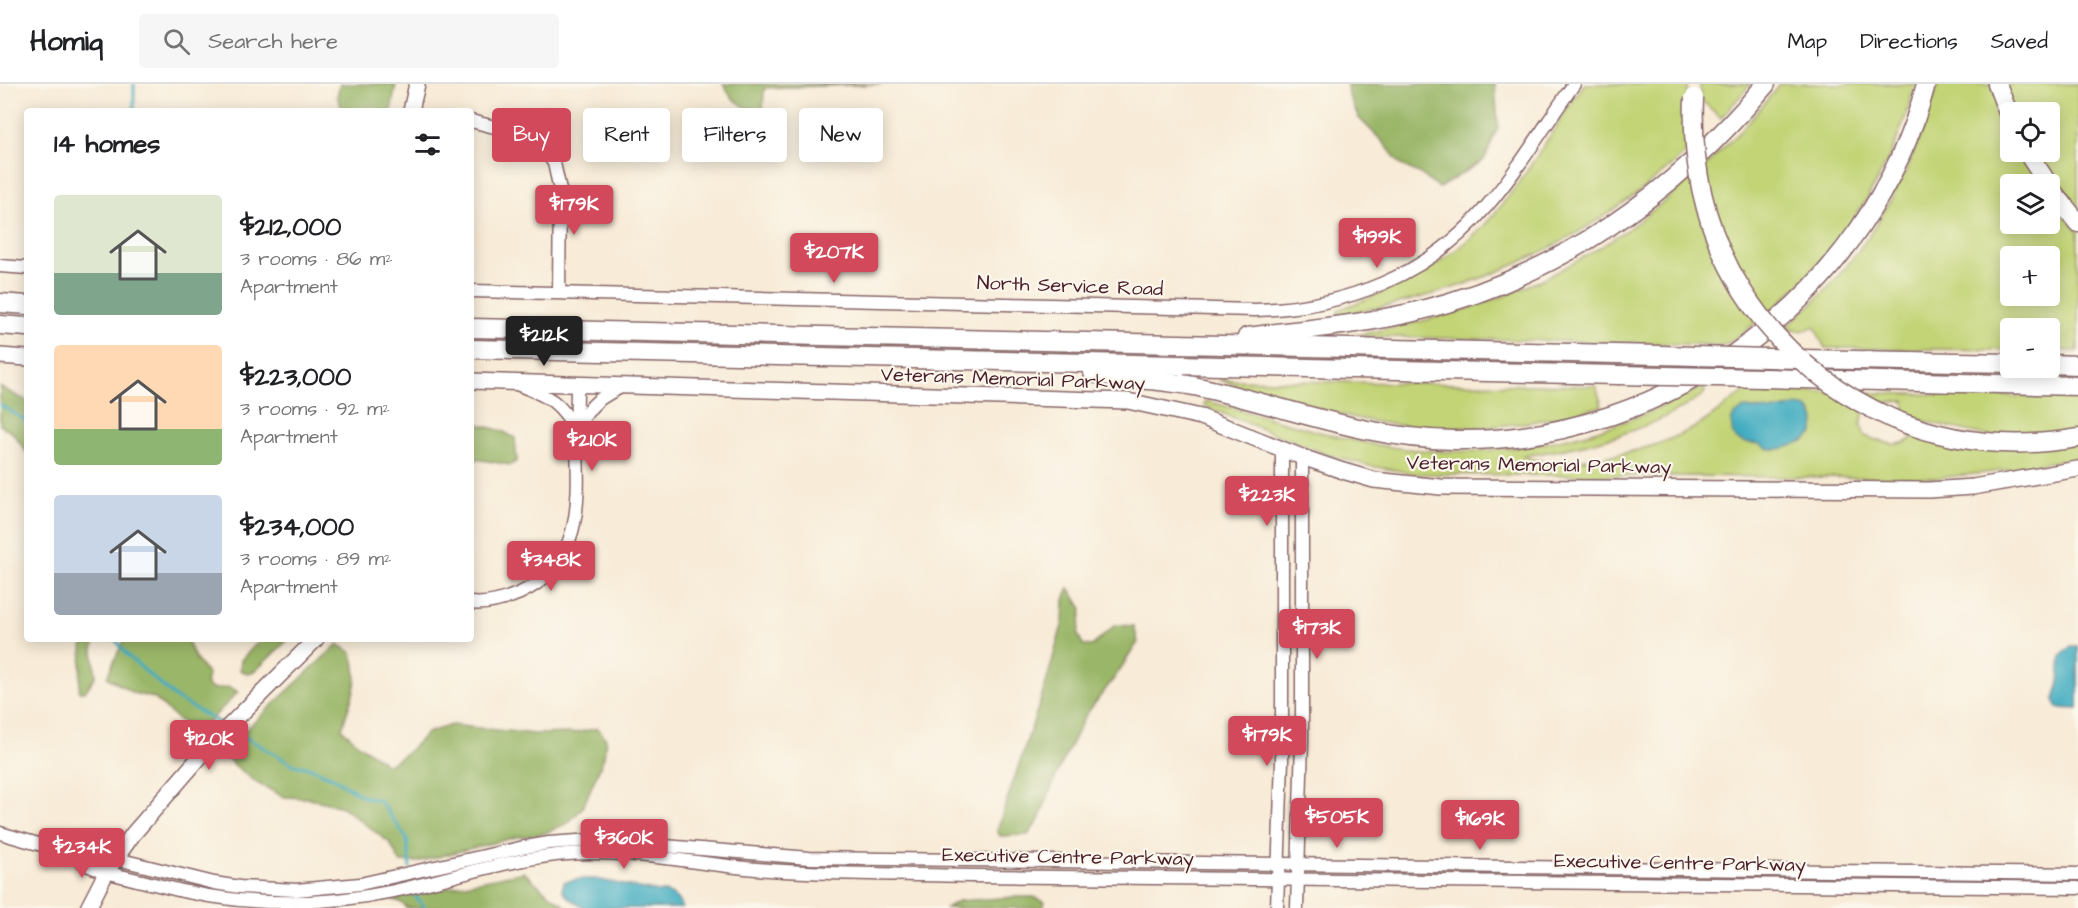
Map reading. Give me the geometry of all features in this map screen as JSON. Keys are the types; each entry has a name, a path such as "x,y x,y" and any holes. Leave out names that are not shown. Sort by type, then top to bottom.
{"highway":[{"path":"1188,344 1324,328 1386,318 1451,301 1522,274 1597,235 1650,198 1709,148 1766,84"},
{"path":"1053,364 1103,375 1199,387 1354,428 1406,437 1456,440 1505,438 1554,431 1597,420 1669,392 1716,367 1760,335 1806,294 1848,244 1885,188 1901,156 1926,84"},
{"path":"1997,84 2004,102"},
{"path":"1695,91 1694,144 1702,192 1717,241 1740,288 1766,325 1804,364 1836,389 1893,419 1940,435 1992,443 2044,443 2078,438"},
{"path":"2060,201 2078,223"},
{"path":"0,303 24,305"},
{"path":"0,325 24,327"},
{"path":"474,328 2000,363"},
{"path":"474,349 2078,386"},
{"path":"2060,364 2078,365"}],"main road":[{"path":"414,108 417,84"},
{"path":"0,356 24,358"},
{"name":"Veterans Memorial Parkway","path":"474,381 1128,401 1201,417 1302,457 1374,480 1441,487 1929,490 1973,487 2078,469"},
{"path":"88,908 112,864 133,834 212,743 313,642"}],"street":[{"name":"North Service Road","path":"474,291 1256,310 1312,306 1358,294 1389,280 1418,265 1463,231 1486,208 1513,173 1574,84"},
{"path":"474,122 522,134 541,146 554,163 560,190 559,292"},
{"path":"0,266 24,268"},
{"path":"511,382 553,401 564,410 576,431"},
{"path":"474,603 509,598 527,590 543,579 564,554 577,513 577,384"},
{"path":"576,431 592,403 623,386"},
{"path":"1277,908 1282,751 1281,449"},
{"path":"1297,908 1302,741 1302,457"},
{"name":"Executive Centre Parkway","path":"0,833 73,854 87,865 112,864 240,887 296,890 360,884 527,859 591,853 644,856 788,872 2078,888"},
{"name":"Executive Centre Parkway","path":"112,864 200,895 254,903 324,902 392,892 437,874 520,848 592,840 809,858 2078,874"}],"green space":[{"path":"340,84 396,84 392,108 342,108 337,96"},
{"path":"723,84 882,84 764,88 763,108 745,107 732,98"},
{"path":"1347,84 1495,84 1498,127 1484,160 1439,188 1419,173 1401,165 1384,143 1359,118 1348,94"},
{"path":"1584,84 1688,84 1685,124 1700,140 1661,175 1620,206 1577,233 1533,256 1487,276 1440,292 1338,315 1338,310 1380,294 1420,274 1474,235 1516,187"},
{"path":"1700,84 1751,84 1721,118 1700,99"},
{"path":"1780,84 1915,84 1903,123 1887,161 1844,232 1818,265 1789,295 1725,345 1353,336 1427,320 1499,298 1579,260 1654,210 1688,181 1721,151"},
{"path":"1938,84 1992,84 2000,104 2000,162 2027,162 2034,174 2000,174 2000,234 2060,234 2060,210 2078,232 2078,351 2060,350 2060,318 2000,318 2000,350 1825,348 1814,326 1800,331 1786,328 1823,293 1861,247 1893,196 1919,141"},
{"path":"2002,84 2078,84 2078,214 2060,189 2060,174 2049,174 2040,162 2060,162 2060,102 2010,102"},
{"path":"1219,380 1596,386 1602,406 1520,424 1438,428 1382,423 1341,415"},
{"path":"0,387 24,399 24,449 13,433 0,425"},
{"path":"1702,387 1705,390 1704,394 1684,407 1641,428 1570,448 1523,456 1535,460 1567,461 1639,450 1694,428 1747,390 2078,398 2078,432 1993,437 1905,417 1905,401 1865,404 1861,426 1865,436 1891,444 1904,443 1914,435 2078,444 2078,457 1994,472 1936,478 1418,474 1370,466 1329,455 1204,406 1205,401 1343,438 1390,447 1431,451 1471,451 1551,442 1628,420","holes":["1797,406 1812,412 1814,424 1809,434 1804,441 1796,442 1788,447 1760,444 1748,408 1770,411"]},
{"path":"474,423 502,431 515,438 517,461 510,465 474,459"},
{"path":"1069,588 1082,609 1078,634 1083,645 1092,646 1115,625 1134,626 1138,642 1085,716 1057,773 1039,820 1028,835 1000,836 997,830 1045,687 1063,622 1064,600"},
{"path":"83,642 94,642 93,651 96,675 85,692 79,692"},
{"path":"123,642 188,642 195,658 208,675 206,683 209,688 230,687 238,692 201,730 195,730 177,719 154,698 133,693 107,677"},
{"path":"258,642 286,642 254,672 248,674 240,670 241,660"},
{"path":"338,644 352,653 356,675 354,692 342,729 358,744 388,765 409,751 427,733 451,725 535,734 575,733 598,728 606,739 604,757 583,807 568,823 543,834 516,837 418,862 400,862 390,843 342,807 309,798 284,797 257,783 222,752"},
{"path":"524,872 568,908 407,908 402,903 391,899"},
{"path":"1034,897 1045,902 1043,908 946,908 958,901"}],"water":[{"path":"1797,406 1808,408 1815,419 1814,432 1801,442 1788,447 1769,449 1759,444 1742,442 1733,435 1731,421 1744,408 1770,411"},
{"path":"2071,646 2078,646 2078,709 2058,708 2054,700 2059,682 2061,656"},
{"path":"596,879 671,894 683,908 584,908 562,890 564,882"}],"waterway":[{"path":"134,84 134,108"},
{"path":"0,405 24,420"},
{"path":"117,642 127,655 176,698 223,725"},
{"path":"231,729 294,765 311,768 332,777 362,796 380,801 407,839 410,868"},
{"path":"414,889 416,897 425,908"}]}
